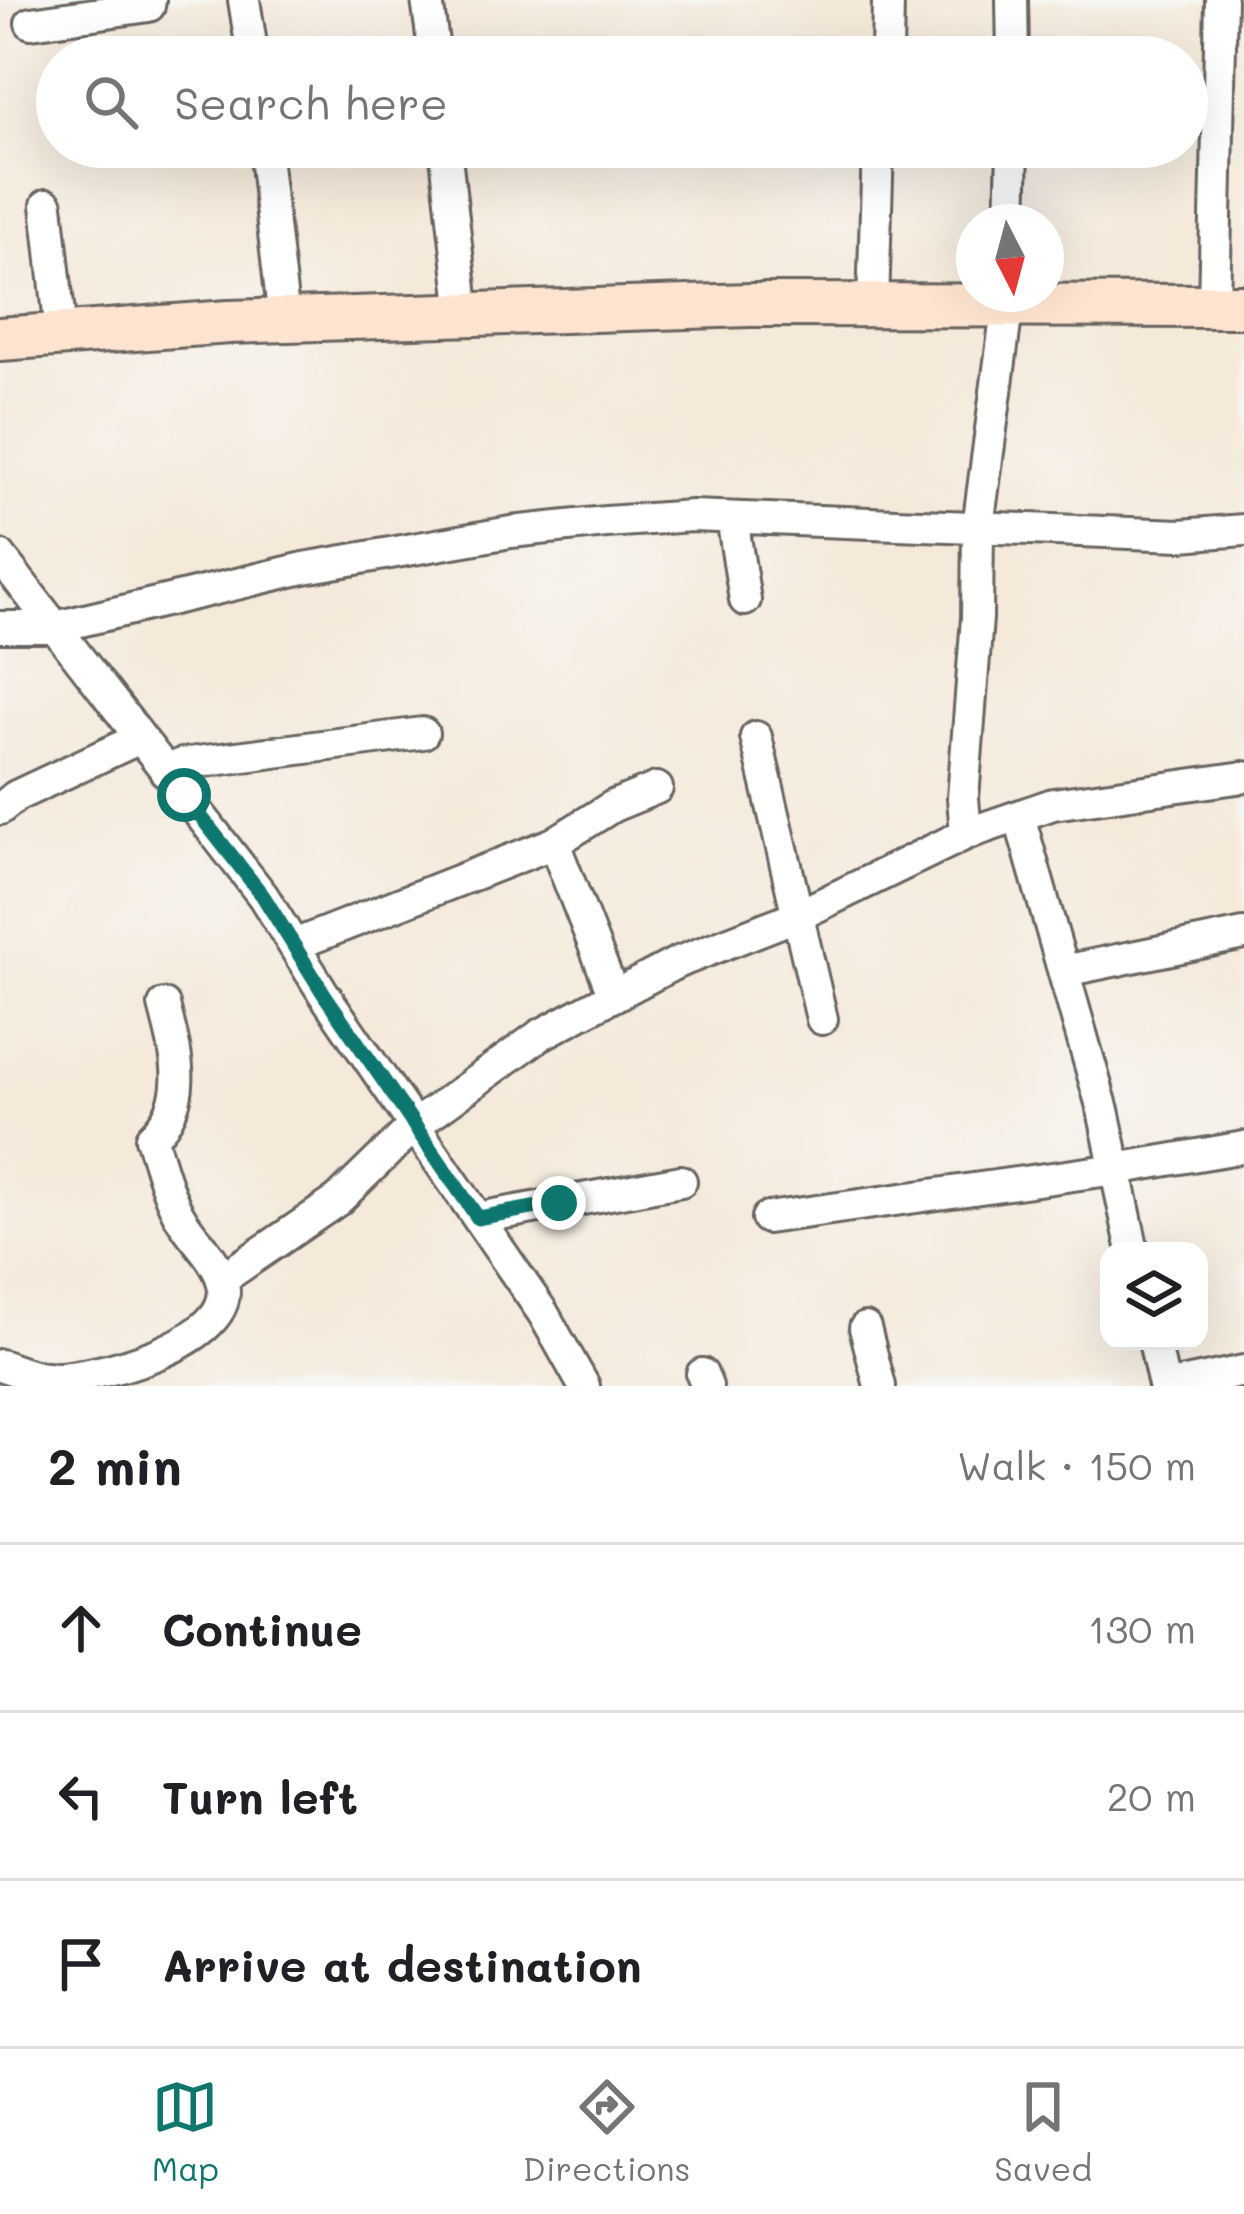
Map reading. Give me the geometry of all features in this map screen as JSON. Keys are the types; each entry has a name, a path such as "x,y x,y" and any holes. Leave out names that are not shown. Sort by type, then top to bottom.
{"street":[{"path":"31,23 149,6 150,0"},
{"path":"244,0 250,36"},
{"path":"427,0 432,36"},
{"path":"887,36 888,0"},
{"path":"1012,0 1013,36"},
{"path":"1208,101 1221,0"},
{"path":"266,168 284,320"},
{"path":"447,168 464,315"},
{"path":"873,304 877,168"},
{"path":"1011,204 1012,168"},
{"path":"1064,300 1229,305 1207,168"},
{"path":"47,205 61,333"},
{"path":"0,339 284,320 956,301"},
{"path":"966,834 962,798 977,618 978,527 1007,312"},
{"path":"0,627 55,627 304,568 511,532 671,517 1181,535 1244,530"},
{"path":"732,518 745,600"},
{"path":"0,556 263,896 543,1313 584,1386"},
{"path":"165,771 182,764 423,733"},
{"path":"756,737 823,1019"},
{"path":"0,809 16,796 140,738"},
{"path":"222,1279 338,1200 415,1125 540,1035 676,963 796,916 966,834 1053,804 1244,777"},
{"path":"294,945 554,843 613,806 657,788"},
{"path":"1019,816 1103,1110 1131,1242"},
{"path":"554,843 614,996"},
{"path":"1064,971 1244,934"},
{"path":"0,1365 61,1381 178,1346 202,1333 218,1315 224,1294 222,1279 176,1210 152,1138 166,1125 180,1091 164,1005"},
{"path":"767,1218 1244,1147"},
{"path":"478,1218 681,1181"},
{"path":"865,1328 880,1386"},
{"path":"1157,1350 1168,1386 1244,1371"}],"route":[{"path":"184,795 263,896 324,994 478,1218 559,1203"}]}
